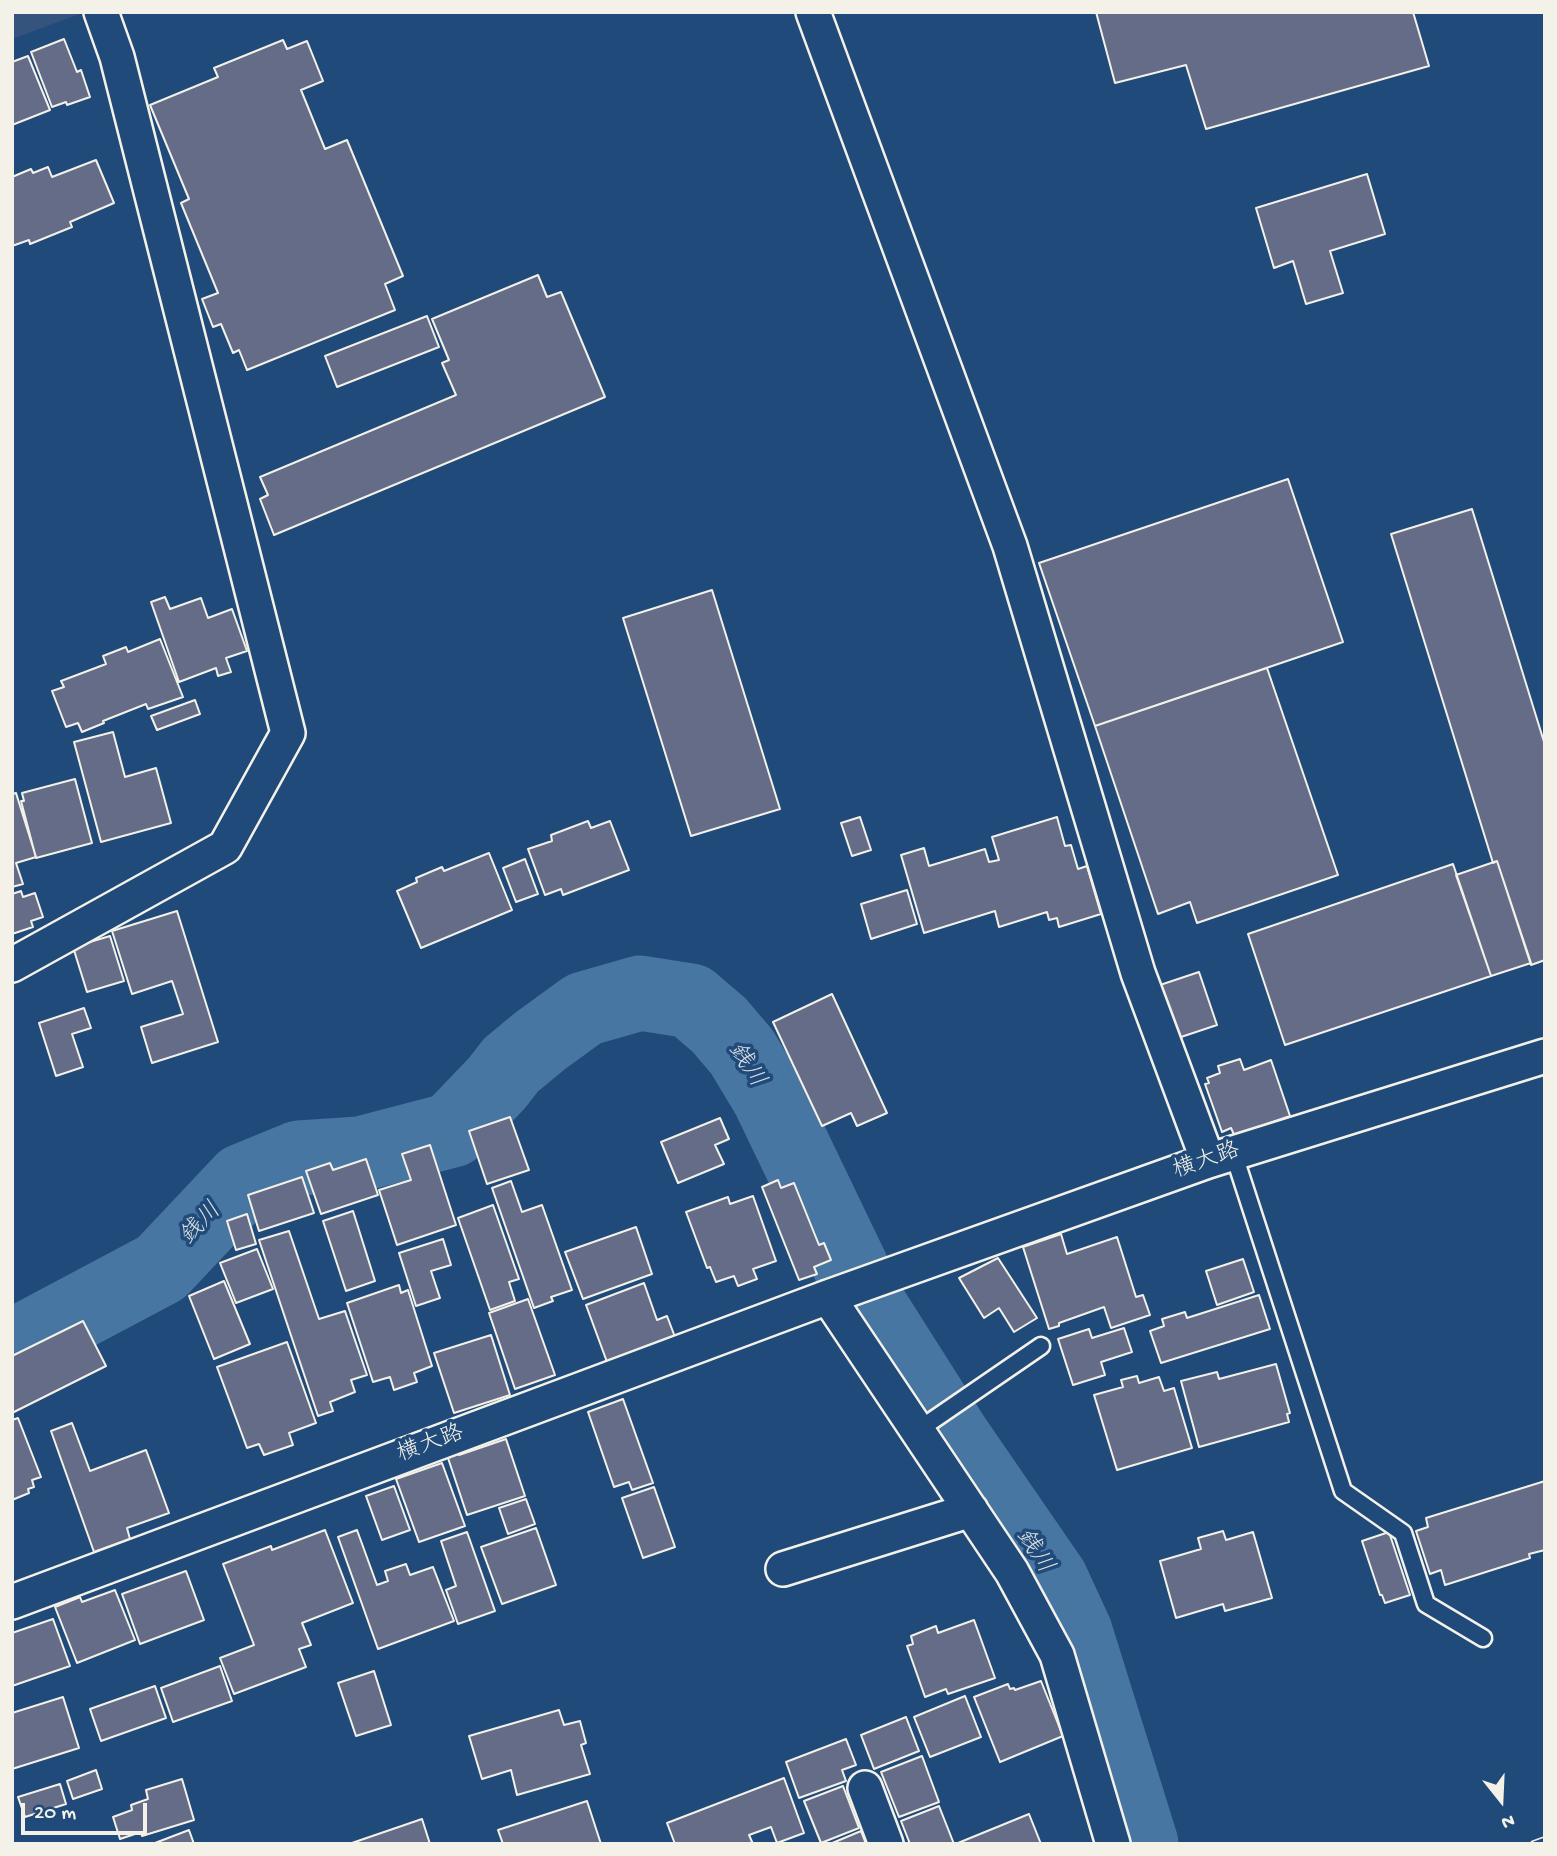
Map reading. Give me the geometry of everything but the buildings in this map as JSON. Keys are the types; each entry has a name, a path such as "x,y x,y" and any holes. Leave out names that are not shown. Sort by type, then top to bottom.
{"street":[{"path":"12,965 225,847 288,733 117,57 101,12"},
{"path":"813,12 1010,546 1138,973 1220,1156"},
{"name":"横大路","path":"12,1602 851,1289 1220,1156 1545,1056"},
{"path":"851,1289 971,1510 1012,1572 1057,1655 1113,1844"},
{"path":"783,1569 971,1510"},
{"path":"864,1788 886,1844"}],"lane":[{"path":"1220,1156 1343,1491 1403,1532 1426,1604 1483,1637"},
{"path":"924,1426 1041,1346"}],"shaded area":[{"path":"12,12 79,12 80,14 12,39"}],"waterway":[{"name":"銭川","path":"12,1347 161,1268 243,1181 299,1158 360,1154 452,1130 511,1065 584,1009 640,993 691,1001 719,1025 742,1052 769,1097 869,1305 954,1439 1051,1580 1075,1632 1141,1844"}],"railway":[{"path":"1534,1844 1545,1840"}]}
